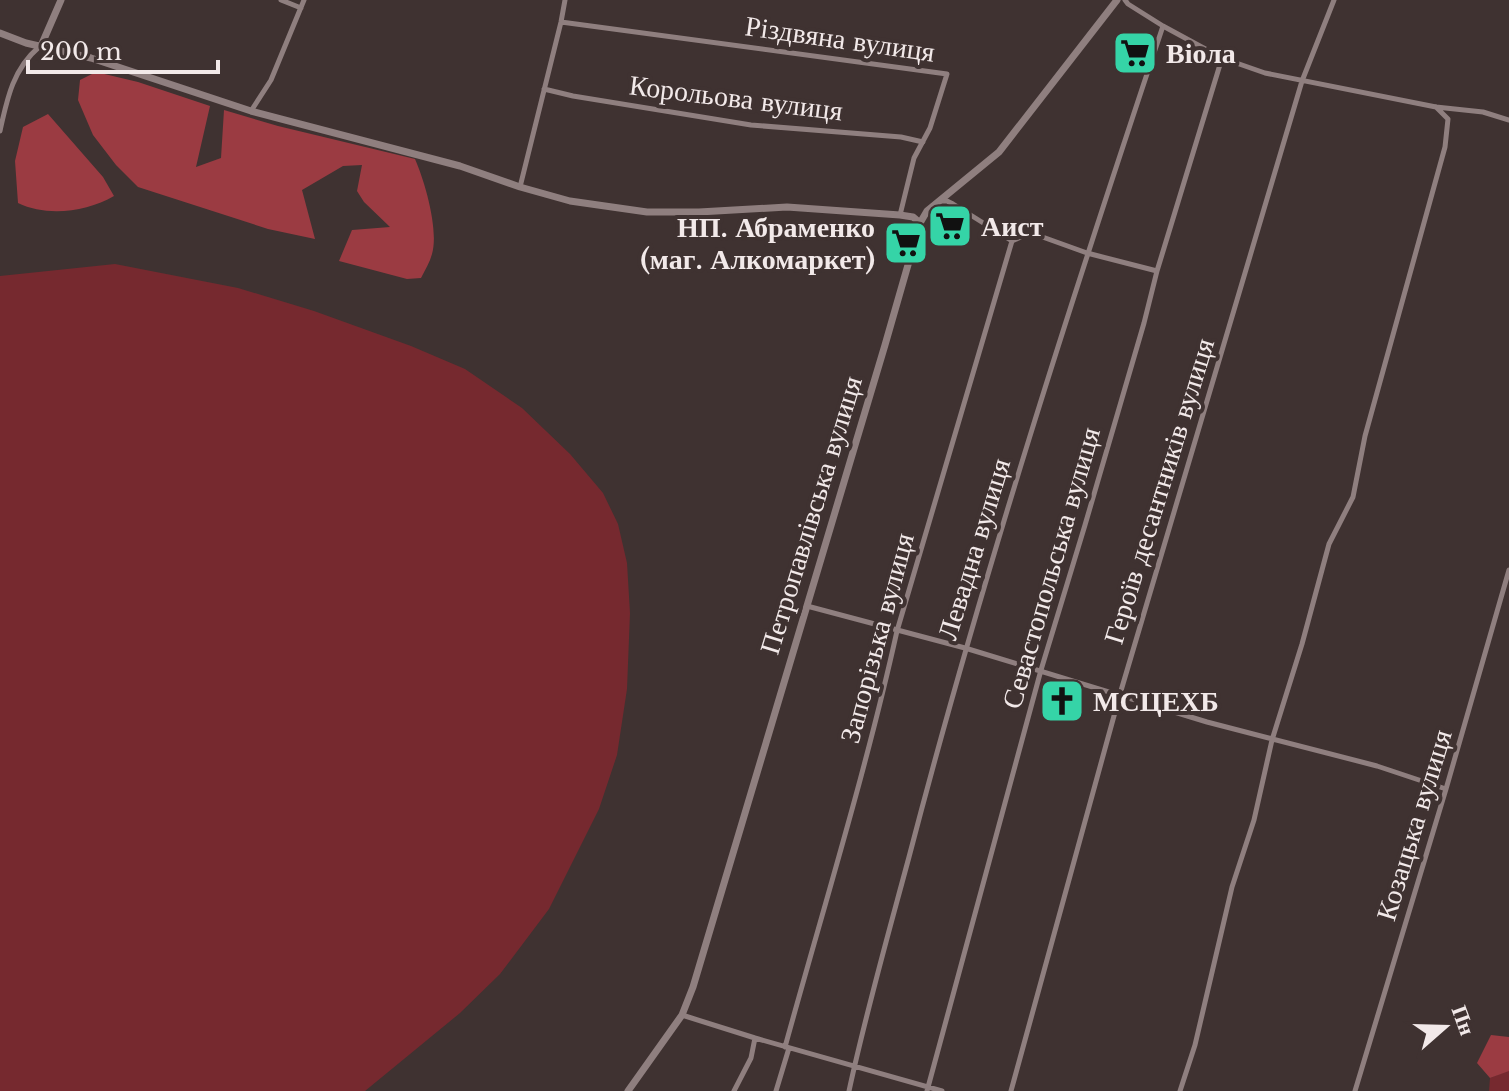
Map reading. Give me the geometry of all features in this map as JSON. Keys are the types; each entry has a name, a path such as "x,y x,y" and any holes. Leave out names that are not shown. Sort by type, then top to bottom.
{"street":[{"path":"0,131 10,88 20,67 41,46 61,0"},
{"path":"281,0 301,8"},
{"path":"251,111 271,80 304,0"},
{"path":"520,187 565,0"},
{"name":"Петропавлівська вулиця","path":"628,1091 682,1015 693,987 920,223 927,211 999,152 1117,0"},
{"path":"1125,0 1163,26 1222,58 1265,73 1436,107 1483,112 1509,120"},
{"name":"Героїв десантників вулиця","path":"1011,1091 1120,694 1302,81 1334,0"},
{"name":"Різдвяна вулиця","path":"561,22 947,74 923,142"},
{"name":"Левадна вулиця","path":"849,1091 965,648 1087,253 1163,26"},
{"path":"0,33 91,58 251,111 460,166 570,201 647,212 787,207 900,215 913,217 920,223"},
{"name":"Севастопольська вулиця","path":"928,1089 1041,670 1222,58"},
{"path":"1,96 10,88"},
{"name":"Корольова вулиця","path":"544,89 751,125 901,137 923,142"},
{"path":"1180,1091 1195,1045 1232,887 1254,820 1272,740 1329,544 1353,497 1365,436 1445,147 1448,119 1436,107"},
{"path":"900,215 914,158 923,142"},
{"path":"938,202 953,204 1012,241 1025,235 1037,235 1087,253 1157,271"},
{"name":"Запорізька вулиця","path":"776,1091 897,631 1012,241"},
{"name":"Козацька вулиця","path":"1355,1091 1509,570"},
{"path":"807,606 965,648 1272,740 1377,766 1446,789"},
{"path":"682,1015 942,1091"},
{"path":"734,1091 754,1051 755,1038"}],"shaded area":[{"path":"96,72 138,82 210,106 196,167 221,158 224,110 415,159 427,193 434,232 432,254 421,278 407,279 339,261 352,230 390,227 357,191 362,165 343,166 302,190 315,239 268,229 138,187 93,135 78,100 80,80"},
{"path":"48,114 103,177 114,196 91,206 66,211 41,210 18,203 15,161 23,127"},
{"path":"115,264 238,288 314,311 465,369 522,408 570,454 603,493 618,524 627,563 630,613 627,689 617,755 599,809 549,909 500,974 460,1013 365,1091 0,1091 0,276"},
{"path":"1491,1035 1509,1037 1509,1071 1490,1078 1477,1063"},
{"path":"1507,1071 1509,1091 1489,1091 1490,1078"}],"place":[{"name":"Віола","path":"1135,53"},
{"name":"Аист","path":"950,226"},
{"name":"НП. Абраменко (маг. Алкомаркет)","path":"906,243"},
{"name":"МСЦЕХБ","path":"1062,701"}]}
